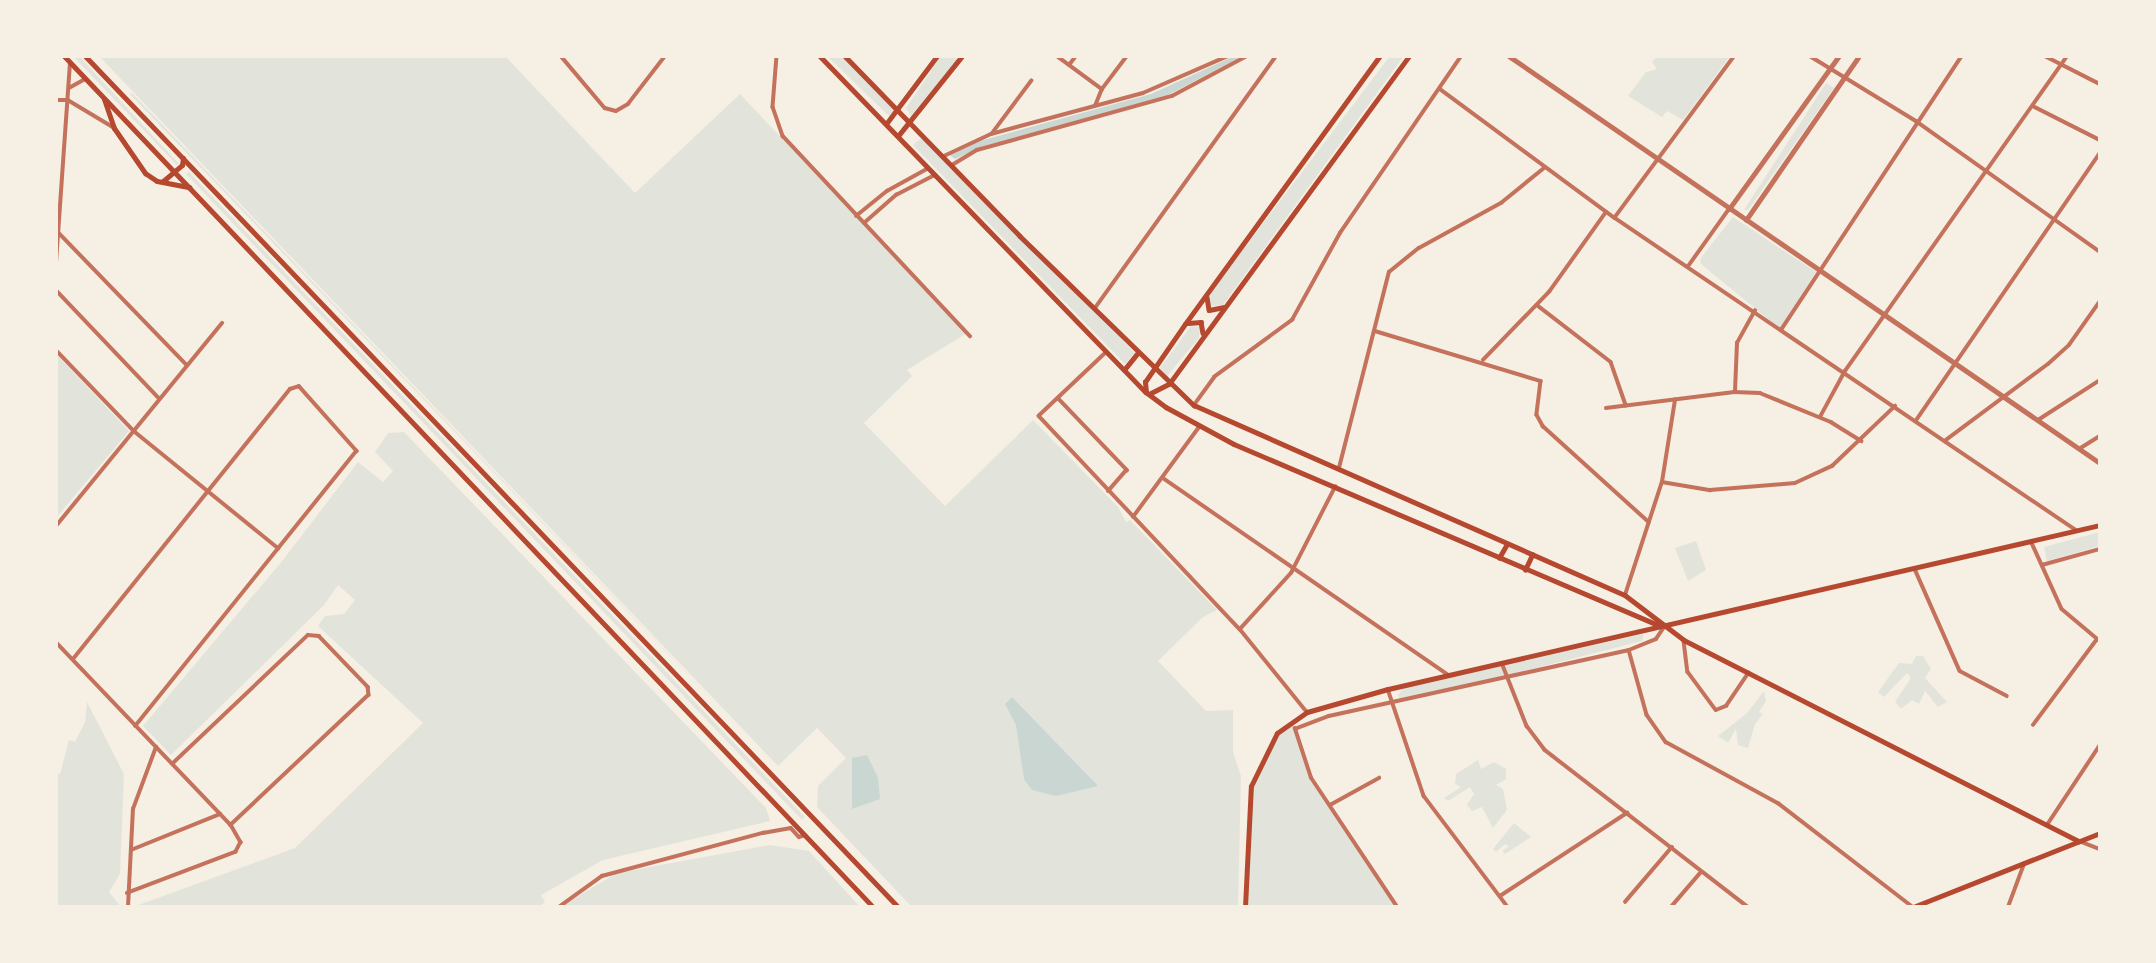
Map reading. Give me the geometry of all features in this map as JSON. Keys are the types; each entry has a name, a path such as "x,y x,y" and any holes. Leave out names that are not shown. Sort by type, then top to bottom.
{"main road":[{"path":"64,56 873,907"},
{"path":"85,56 898,907"},
{"path":"820,56 933,176 1147,393 1199,427 1525,570 1664,627"},
{"path":"845,56 1094,310 1194,405 1625,595 1684,640 2079,841"},
{"path":"886,124 937,56"},
{"path":"1147,393 1145,382 1185,324 1380,56"},
{"path":"1147,393 1169,384 1409,56"},
{"path":"898,136 911,123 960,57"},
{"path":"103,96 114,128 145,173 162,181 191,188"},
{"path":"162,181 176,171 183,158"},
{"path":"1208,293 1209,310 1227,306"},
{"path":"1185,324 1201,322 1202,337"},
{"path":"1124,370 1138,353"},
{"path":"1245,907 1251,786 1277,733 1307,712 1388,689 2032,543 2100,525"},
{"path":"1499,558 1507,544"},
{"path":"1525,570 1532,555"},
{"path":"1913,907 2100,833"}],"street":[{"path":"561,56 605,108 616,111 628,104 665,56"},
{"path":"777,56 773,107 777,127 856,216 970,336"},
{"path":"1057,56 1102,89"},
{"path":"1069,65 1076,56"},
{"path":"1095,106 1102,89 1127,56"},
{"path":"944,156 991,134 1088,109 1194,75 1228,56"},
{"path":"952,165 977,150 1172,96 1247,56"},
{"path":"1094,310 1276,56"},
{"path":"1194,405 1214,377 1292,320 1340,233 1461,56"},
{"path":"1509,56 2100,463"},
{"path":"1615,218 1734,56"},
{"path":"1810,56 1843,79 1916,121 1986,174 2100,252"},
{"path":"1689,265 1839,56"},
{"path":"1746,220 1859,56"},
{"path":"1782,330 1916,121 1962,56"},
{"path":"2045,56 2060,66 2100,84"},
{"path":"1820,417 1844,371 2067,56"},
{"path":"56,263 71,62"},
{"path":"69,88 86,79"},
{"path":"991,134 1031,81"},
{"path":"1440,89 1606,212 1689,265 2076,530"},
{"path":"56,100 68,100 114,128"},
{"path":"2033,106 2100,140"},
{"path":"1088,109 1090,119"},
{"path":"1917,420 1953,363 2100,153"},
{"path":"1338,470 1375,331 1383,283 1401,261 1502,203 1544,168"},
{"path":"856,216 887,191 927,169"},
{"path":"864,223 896,195 933,176"},
{"path":"1482,360 1537,305 1606,212"},
{"path":"59,233 187,365"},
{"path":"56,290 159,398"},
{"path":"1946,440 2069,345 2100,301"},
{"path":"1537,305 1611,362 1626,405"},
{"path":"1735,392 1737,343 1755,311"},
{"path":"56,526 222,323"},
{"path":"1375,331 1482,360 1541,381 1537,415 1543,426 1649,522"},
{"path":"56,350 134,431 278,548"},
{"path":"1107,352 1039,416 1240,629 1307,712"},
{"path":"2038,420 2100,380"},
{"path":"73,659 292,387 299,387 356,445 357,451 136,726"},
{"path":"1606,408 1735,392 1770,396 1820,417 1862,441"},
{"path":"1058,398 1128,471 1109,491"},
{"path":"1625,595 1662,482 1675,400"},
{"path":"1662,482 1710,490 1780,487 1814,477 1862,441 1895,406"},
{"path":"1133,517 1199,427"},
{"path":"2080,449 2100,436"},
{"path":"1163,478 1295,566 1449,675"},
{"path":"1240,629 1295,566 1335,487"},
{"path":"2032,543 2062,609 2099,640 2033,725"},
{"path":"2042,565 2100,549"},
{"path":"1915,569 1960,671 2007,696"},
{"path":"1397,907 1311,778 1296,729 1329,716 1629,650 1656,639 1664,627"},
{"path":"172,764 308,635 319,636 368,687 369,695 231,825"},
{"path":"1684,640 1688,672 1716,710 1726,706 1748,673"},
{"path":"56,642 231,825 241,842 236,852 128,893"},
{"path":"1629,650 1647,715 1666,742 1778,803 1913,907"},
{"path":"1503,663 1535,740 1748,907"},
{"path":"1388,689 1424,796 1508,907"},
{"path":"2047,825 2100,745"},
{"path":"128,907 133,809 156,747"},
{"path":"1330,805 1379,778"},
{"path":"1500,896 1627,813"},
{"path":"131,850 220,814"},
{"path":"559,907 602,876 763,833 791,828 799,836 805,835"},
{"path":"2079,841 2100,849"},
{"path":"1625,902 1672,847"},
{"path":"2008,907 2025,862"},
{"path":"1671,907 1701,872"}],"shaded area":[{"path":"73,56 79,56 179,164 177,165"},
{"path":"99,56 505,56 635,193 740,94 967,333 907,370 912,376 864,423 945,506 1033,420 1118,507 1126,522 1130,520 1217,610 1203,617 1158,661 1206,711 1233,710 1233,752 1241,776 1238,907 912,907 817,807 818,786 846,758 817,728 778,766"},
{"path":"827,56 842,56 895,109 890,117"},
{"path":"941,56 956,56 957,60 911,116 906,108"},
{"path":"1234,56 1243,56 1166,96 983,146 955,159 950,155 980,141 1151,94"},
{"path":"1390,56 1404,56 1223,305 1209,306 1211,292"},
{"path":"1657,56 1730,56 1683,120 1667,111 1662,117 1628,96 1646,72 1657,69 1652,62"},
{"path":"1826,83 1834,88 1748,210 1744,210"},
{"path":"132,93 777,767 130,94"},
{"path":"922,138 1135,353 1125,364 913,145"},
{"path":"189,172 805,817 802,820 186,174"},
{"path":"1733,217 1816,272 1780,329 1701,264 1700,259"},
{"path":"1191,326 1200,327 1199,338 1167,376 1160,368"},
{"path":"56,354 129,431 56,518"},
{"path":"404,432 766,808 770,821 603,860 541,895 545,902 539,907 133,907 295,848 423,723 318,626 325,616 344,614 355,600 338,585 324,605 171,755 143,726 283,560 358,462 383,482 393,471 375,452 388,433"},
{"path":"2100,532 2100,546 2047,561 2044,547"},
{"path":"1696,541 1706,570 1688,581 1675,548"},
{"path":"1644,634 1642,641 1520,672 1400,699 1398,695 1404,688"},
{"path":"1916,656 1923,656 1931,669 1925,678 1947,702 1938,707 1925,691 1919,704 1912,700 1901,709 1895,702 1911,678 1907,673 1884,697 1878,692 1899,663 1912,664"},
{"path":"1764,691 1766,701 1759,712 1763,714 1755,724 1748,748 1738,745 1736,729 1728,743 1718,736 1747,713"},
{"path":"1012,697 1098,786 1056,796 1032,790 1024,779 1016,725 1005,704"},
{"path":"87,702 124,774 120,874 109,892 121,907 56,907 56,773 60,774 69,740 75,742 85,722"},
{"path":"1292,721 1311,777 1397,907 1246,907 1251,786 1277,733"},
{"path":"867,755 878,778 880,799 852,809 852,758"},
{"path":"1478,760 1481,769 1494,762 1506,769 1506,779 1496,785 1503,789 1507,810 1493,828 1482,807 1472,811 1467,805 1474,794 1470,787 1448,801 1444,798 1461,787 1455,784 1456,774"},
{"path":"1514,823 1531,837 1505,854 1502,851 1509,846 1505,844 1496,852 1493,849"},
{"path":"770,845 809,851 860,907 560,907 617,873"}]}
